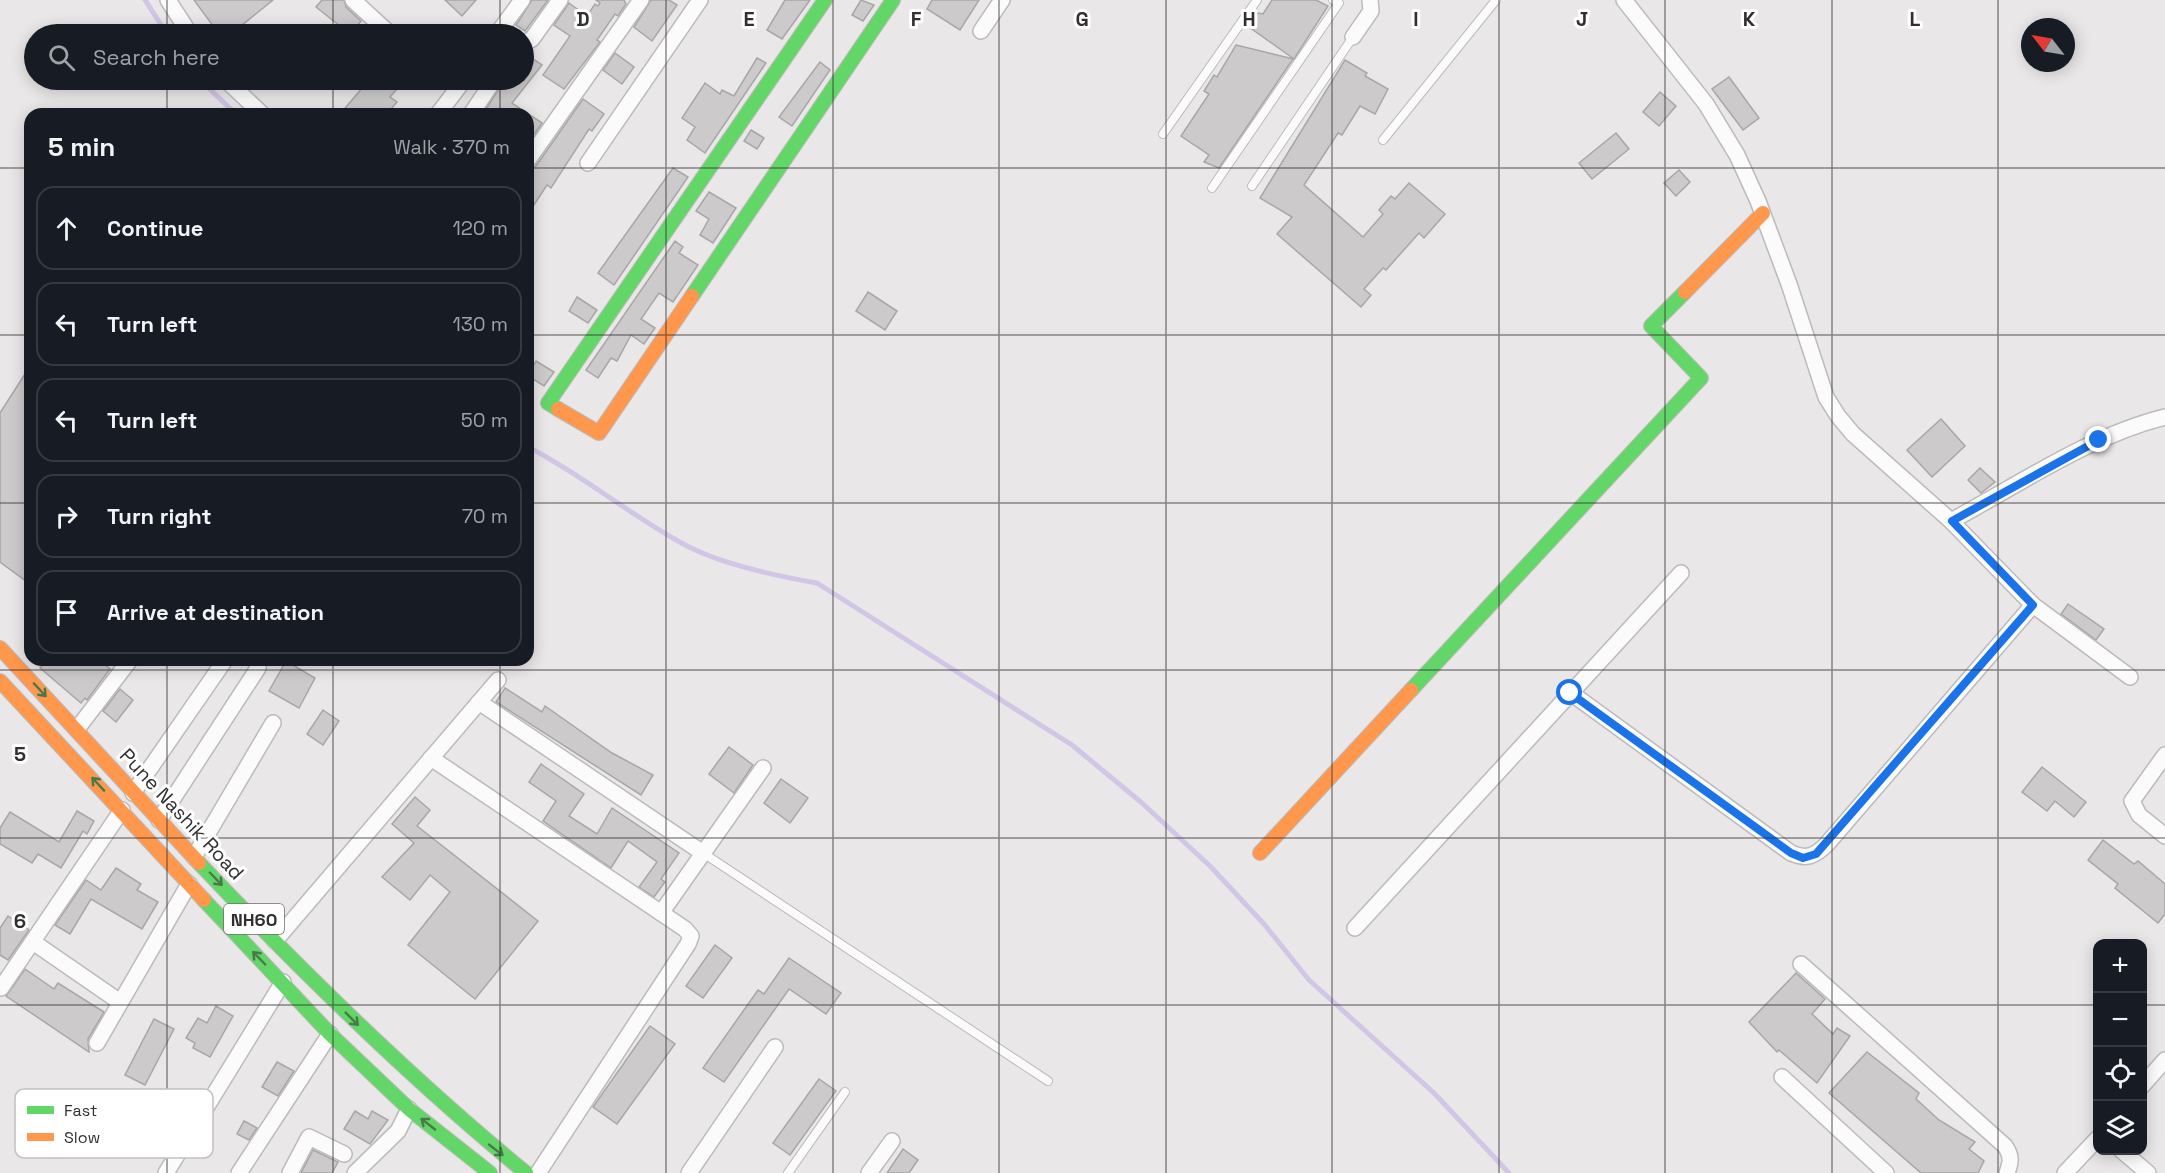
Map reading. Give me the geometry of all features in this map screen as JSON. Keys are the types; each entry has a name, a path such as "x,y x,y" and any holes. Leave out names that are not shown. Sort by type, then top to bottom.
{"main road":[{"path":"825,0 548,403 599,434 893,0"},
{"path":"1260,853 1701,378 1650,326 1763,213"},
{"name":"Pune Nashik Road","path":"0,648 275,941 435,1100 526,1173"},
{"name":"Pune Nashik Road","path":"0,681 330,1034 409,1109 490,1173"}],"street":[{"path":"168,0 184,24"},
{"path":"353,0 379,24"},
{"path":"504,24 522,0"},
{"path":"534,36 560,0"},
{"path":"534,152 641,0"},
{"path":"588,163 700,0"},
{"path":"981,31 1002,0"},
{"path":"1353,37 1371,11 1370,0"},
{"path":"1624,0 1706,104 1737,155 1763,213 1827,397 1838,416 1853,434 1952,521 2033,605 2130,677"},
{"path":"237,90 256,108"},
{"path":"443,108 456,90"},
{"path":"475,108 487,90"},
{"path":"1952,521 2099,440 2135,425 2165,417"},
{"path":"1355,928 1681,573"},
{"path":"1570,693 1791,853 1803,858 1816,854 1827,844 2033,605"},
{"path":"77,729 125,666"},
{"path":"134,793 221,666"},
{"path":"159,820 258,668"},
{"path":"275,941 498,680"},
{"path":"479,702 703,853"},
{"path":"194,857 273,723"},
{"path":"2165,755 2132,801 2139,815 2165,836"},
{"path":"431,758 685,929 691,936 688,944 538,1173"},
{"path":"661,913 763,768"},
{"path":"1,988 122,810"},
{"path":"97,1043 189,884"},
{"path":"33,942 120,1002"},
{"path":"1801,964 2005,1146 2010,1153 2011,1164 2007,1173"},
{"path":"213,1096 283,982"},
{"path":"239,1173 330,1034"},
{"path":"690,1173 775,1047"},
{"path":"2147,1080 2165,1060"},
{"path":"1782,1077 1886,1173"},
{"path":"356,1173 398,1131 409,1109"},
{"path":"290,1173 309,1137 344,1154"},
{"path":"869,1173 892,1141"},
{"path":"2065,1173 2093,1142"},
{"path":"2127,1155 2148,1173"},
{"path":"166,1173 175,1158"}],"lane":[{"path":"1163,134 1257,0"},
{"path":"1212,188 1339,3 1334,0"},
{"path":"1383,140 1496,0"},
{"path":"1252,186 1353,37"},
{"path":"703,853 1048,1081"},
{"path":"788,1173 845,1092"}],"building":[{"path":"194,0 273,0 243,24 212,24"},
{"path":"322,0 344,0 346,7 361,21 358,24 337,24 316,7"},
{"path":"445,0 476,0 462,16"},
{"path":"532,0 548,0 530,24 517,24"},
{"path":"596,0 624,0 626,4 618,16 615,14 597,40 600,42 564,89 543,75 570,36 554,25 569,3 587,16 595,4 598,6 600,3"},
{"path":"651,0 669,0 677,5 652,41 634,27"},
{"path":"785,0 810,0 782,39 767,30"},
{"path":"861,0 874,5 863,21 852,15"},
{"path":"932,0 979,0 960,30 927,9"},
{"path":"1272,0 1316,0 1328,6 1294,59 1249,27 1258,13 1263,14"},
{"path":"1236,45 1293,59 1219,168 1204,162 1209,155 1181,136 1209,94 1204,91 1214,75 1217,77"},
{"path":"615,53 634,67 622,84 603,70"},
{"path":"757,58 766,63 705,153 687,140 695,127 682,118 705,83 720,94 722,90 734,96"},
{"path":"534,60 542,65 534,75"},
{"path":"1345,60 1367,73 1365,76 1388,89 1375,114 1360,106 1342,135 1338,133 1304,185 1363,237 1383,214 1379,210 1391,196 1395,199 1409,183 1445,214 1424,238 1419,233 1386,270 1383,268 1364,289 1371,295 1361,307 1277,234 1292,217 1260,198"},
{"path":"820,62 830,70 792,126 779,117"},
{"path":"1729,77 1759,118 1743,130 1712,89"},
{"path":"360,90 396,90 390,97 397,102 392,108 345,108"},
{"path":"498,90 522,90 512,103 520,108 487,108"},
{"path":"1660,92 1676,106 1659,126 1643,112"},
{"path":"583,99 604,114 592,131 589,129 551,188 547,185 534,205 534,167"},
{"path":"534,118 542,123 534,134"},
{"path":"751,130 764,138 757,149 744,141"},
{"path":"1616,133 1629,149 1592,179 1579,163"},
{"path":"673,168 688,177 614,285 598,273"},
{"path":"1679,170 1690,182 1676,196 1664,183"},
{"path":"709,192 736,208 713,243 700,235 709,219 696,211"},
{"path":"675,241 683,247 679,253 698,265 673,302 659,293 641,319 655,328 644,344 631,335 617,361 611,358 598,378 586,370"},
{"path":"868,292 897,311 885,330 856,311"},
{"path":"577,297 597,310 588,323 569,311"},
{"path":"536,361 554,372 544,386 534,380"},
{"path":"24,375 24,580 0,562 0,413"},
{"path":"1941,419 1965,446 1932,477 1907,450"},
{"path":"1980,468 1995,482 1981,493 1968,480"},
{"path":"2068,604 2104,629 2096,640 2061,614"},
{"path":"42,666 106,666 110,669 87,700 85,698 81,703 40,668"},
{"path":"283,666 295,666 315,678 299,708 269,691"},
{"path":"505,688 542,712 545,706 612,753 653,775 641,795 496,702"},
{"path":"120,689 133,700 116,722 103,711"},
{"path":"323,710 339,721 323,745 307,734"},
{"path":"729,747 753,765 734,793 709,774"},
{"path":"541,764 584,794 569,816 597,834 612,808 679,853 661,879 665,882 654,897 639,887 657,862 628,841 611,868 543,821 556,801 529,782"},
{"path":"2042,767 2086,802 2074,817 2055,801 2047,811 2022,792"},
{"path":"781,779 808,798 790,823 764,803"},
{"path":"415,797 430,810 417,826 538,921 475,999 408,945 450,892 430,875 410,900 382,877 414,843 392,824"},
{"path":"77,811 94,821 87,834 83,831 61,868 38,854 32,863 0,844 0,828 10,812 59,842"},
{"path":"2103,840 2134,864 2138,861 2165,884 2165,914 2158,923 2115,888 2118,884 2088,860"},
{"path":"116,868 141,884 137,890 158,902 142,929 91,899 70,934 55,925 86,880 101,890"},
{"path":"8,916 29,930 8,960 0,955 0,928"},
{"path":"715,945 732,958 703,998 686,986"},
{"path":"789,958 841,993 826,1014 789,989 724,1082 703,1068 758,990 764,994"},
{"path":"25,969 54,989 58,983 104,1012 88,1039 89,1052 6,996"},
{"path":"1796,973 1825,999 1812,1014 1833,1034 1837,1028 1850,1036 1817,1083 1779,1050 1777,1052 1749,1022"},
{"path":"216,1006 233,1016 210,1057 193,1048 195,1043 186,1038 198,1018 207,1023"},
{"path":"154,1019 174,1029 145,1085 125,1075"},
{"path":"650,1026 675,1044 617,1124 593,1107"},
{"path":"1867,1052 1919,1093 1916,1099 1939,1120 1975,1142 1969,1149 1984,1161 1978,1173 1921,1173 1829,1093"},
{"path":"277,1062 294,1071 278,1096 262,1087"},
{"path":"819,1079 836,1091 790,1155 773,1143"},
{"path":"355,1111 368,1119 372,1111 388,1120 370,1144 344,1129"},
{"path":"244,1121 257,1128 249,1140 237,1134"},
{"path":"903,1149 918,1160 909,1173 887,1173"},
{"path":"313,1150 338,1162 332,1173 301,1173"}],"waterway":[{"path":"145,0 161,24"},
{"path":"211,90 230,108"},
{"path":"534,450 668,536 689,547 735,564 817,583 1072,745 1142,803 1210,866 1264,924 1309,980 1434,1093 1509,1173"}],"traffic: fast":[{"path":"558,409 548,403 825,0"},
{"path":"692,296 893,0"},
{"path":"1411,690 1701,378 1651,326 1685,292"},
{"path":"199,863 399,1062 526,1173"},
{"path":"204,900 330,1034 409,1109 490,1173"}],"traffic: slow":[{"path":"1685,292 1763,213"},
{"path":"558,409 599,433 692,296"},
{"path":"0,648 199,863"},
{"path":"0,681 204,900"},
{"path":"1260,853 1411,690"}],"route":[{"path":"1570,693 1791,853 1803,858 1816,854 2033,605 2012,586 1952,521 2099,440"}]}
